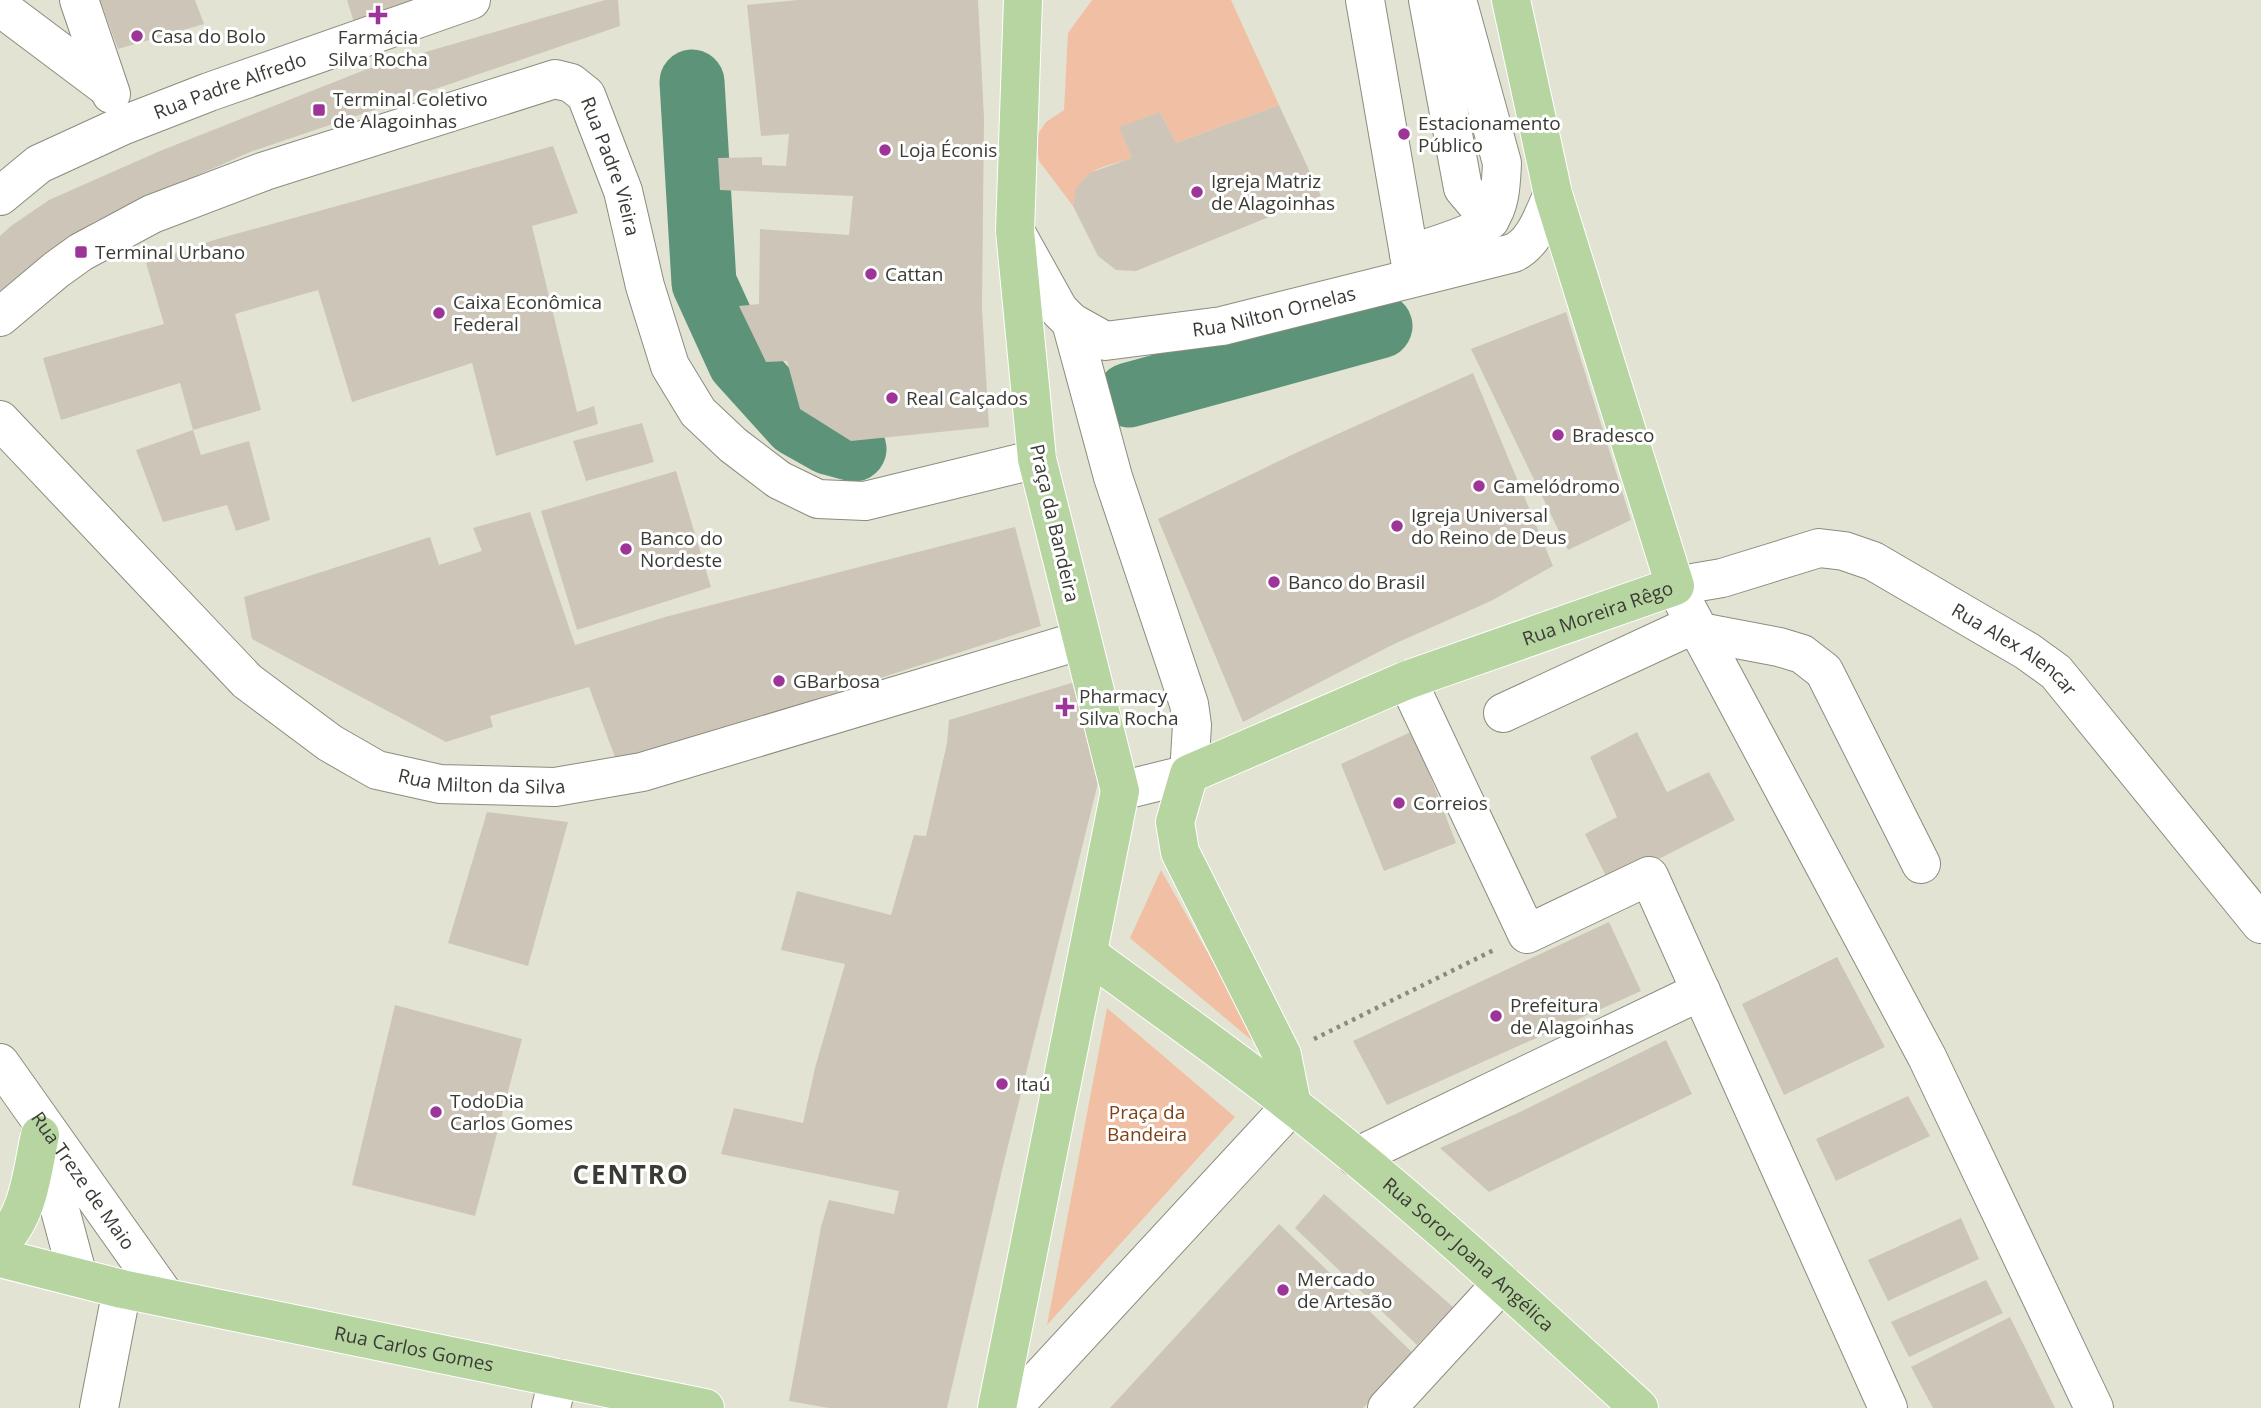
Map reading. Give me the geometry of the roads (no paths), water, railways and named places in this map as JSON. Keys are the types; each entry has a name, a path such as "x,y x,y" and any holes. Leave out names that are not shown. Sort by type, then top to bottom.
{"main road":[{"name":"Praça da Bandeira","path":"997,1408 1120,791 1037,459 1016,232 1023,0"},
{"name":"Rua Moreira Rêgo","path":"1189,774 1407,680 1675,586 1553,194 1511,0"},
{"path":"1189,774 1175,822 1180,852 1282,1055 1292,1105"},
{"path":"1088,954 1292,1105"},
{"name":"Rua Soror Joana Angélica","path":"1292,1105 1502,1283 1639,1408"},
{"path":"0,1243 10,1234 21,1216 36,1122"},
{"name":"Rua Carlos Gomes","path":"0,1258 555,1393 705,1408"}],"street":[{"path":"79,0 108,88 124,125"},
{"name":"Rua Padre Alfredo","path":"0,196 39,164 124,125 209,92 471,0"},
{"path":"1365,0 1411,266 1490,220 1501,187 1502,163 1459,7 1452,0"},
{"path":"1428,0 1463,187 1490,220"},
{"path":"0,7 108,88"},
{"name":"Rua Padre Vieira","path":"0,317 81,252 152,214 265,170 555,79 571,83 586,95 623,191 645,286 670,366 698,412 733,445 779,480 818,499 865,501 1037,459"},
{"name":"Rua Nilton Ornelas","path":"1016,232 1059,310 1071,322 1105,341 1222,326 1411,266 1522,249 1533,236 1553,194"},
{"path":"1071,322 1113,477 1189,704 1192,725 1189,774 1120,791"},
{"name":"Rua Milton da Silva","path":"0,420 247,681 330,743 377,770 440,784 555,787 642,772 1082,640"},
{"name":"Rua Alex Alencar","path":"1675,586 1722,578 1819,548 1844,551 1873,561 1944,601 2027,651 2056,672 2261,924"},
{"path":"1675,586 1927,1058 2094,1408"},
{"path":"1503,713 1684,629 1779,646 1802,654 1824,671 1921,864"},
{"path":"1407,680 1527,934 1649,876 1888,1408"},
{"path":"1356,1157 1700,991"},
{"name":"Rua Treze de Maio","path":"0,1063 36,1122 165,1297"},
{"path":"1012,1408 1292,1105"},
{"path":"36,1122 78,1277"},
{"path":"1387,1408 1502,1283"},
{"path":"99,1408 122,1289"}],"waterway":[{"path":"692,82 704,283 740,362 796,424 828,442 854,449"},
{"path":"1129,395 1380,326"}],"place":[{"name":"Farmácia Silva Rocha","path":"378,15"},
{"name":"Casa do Bolo","path":"137,36"},
{"name":"Terminal Coletivo de Alagoinhas","path":"319,110"},
{"name":"Estacionamento Público","path":"1404,134"},
{"name":"Loja Éconis","path":"885,150"},
{"name":"Igreja Matriz de Alagoinhas","path":"1197,192"},
{"name":"Terminal Urbano","path":"81,252"},
{"name":"Cattan","path":"871,274"},
{"name":"Caixa Econômica Federal","path":"439,313"},
{"name":"Real Calçados","path":"892,398"},
{"name":"Bradesco","path":"1558,435"},
{"name":"Camelódromo","path":"1479,486"},
{"name":"Igreja Universal do Reino de Deus","path":"1397,526"},
{"name":"Banco do Nordeste","path":"626,549"},
{"name":"Banco do Brasil","path":"1274,582"},
{"name":"GBarbosa","path":"779,681"},
{"name":"Pharmacy Silva Rocha","path":"1065,707"},
{"name":"Correios","path":"1399,803"},
{"name":"Prefeitura de Alagoinhas","path":"1496,1016"},
{"name":"Itaú","path":"1002,1084"},
{"name":"TodoDia Carlos Gomes","path":"436,1112"},
{"name":"Mercado de Artesão","path":"1283,1290"}],"district":[{"name":"CENTRO","path":"631,1175"}]}
